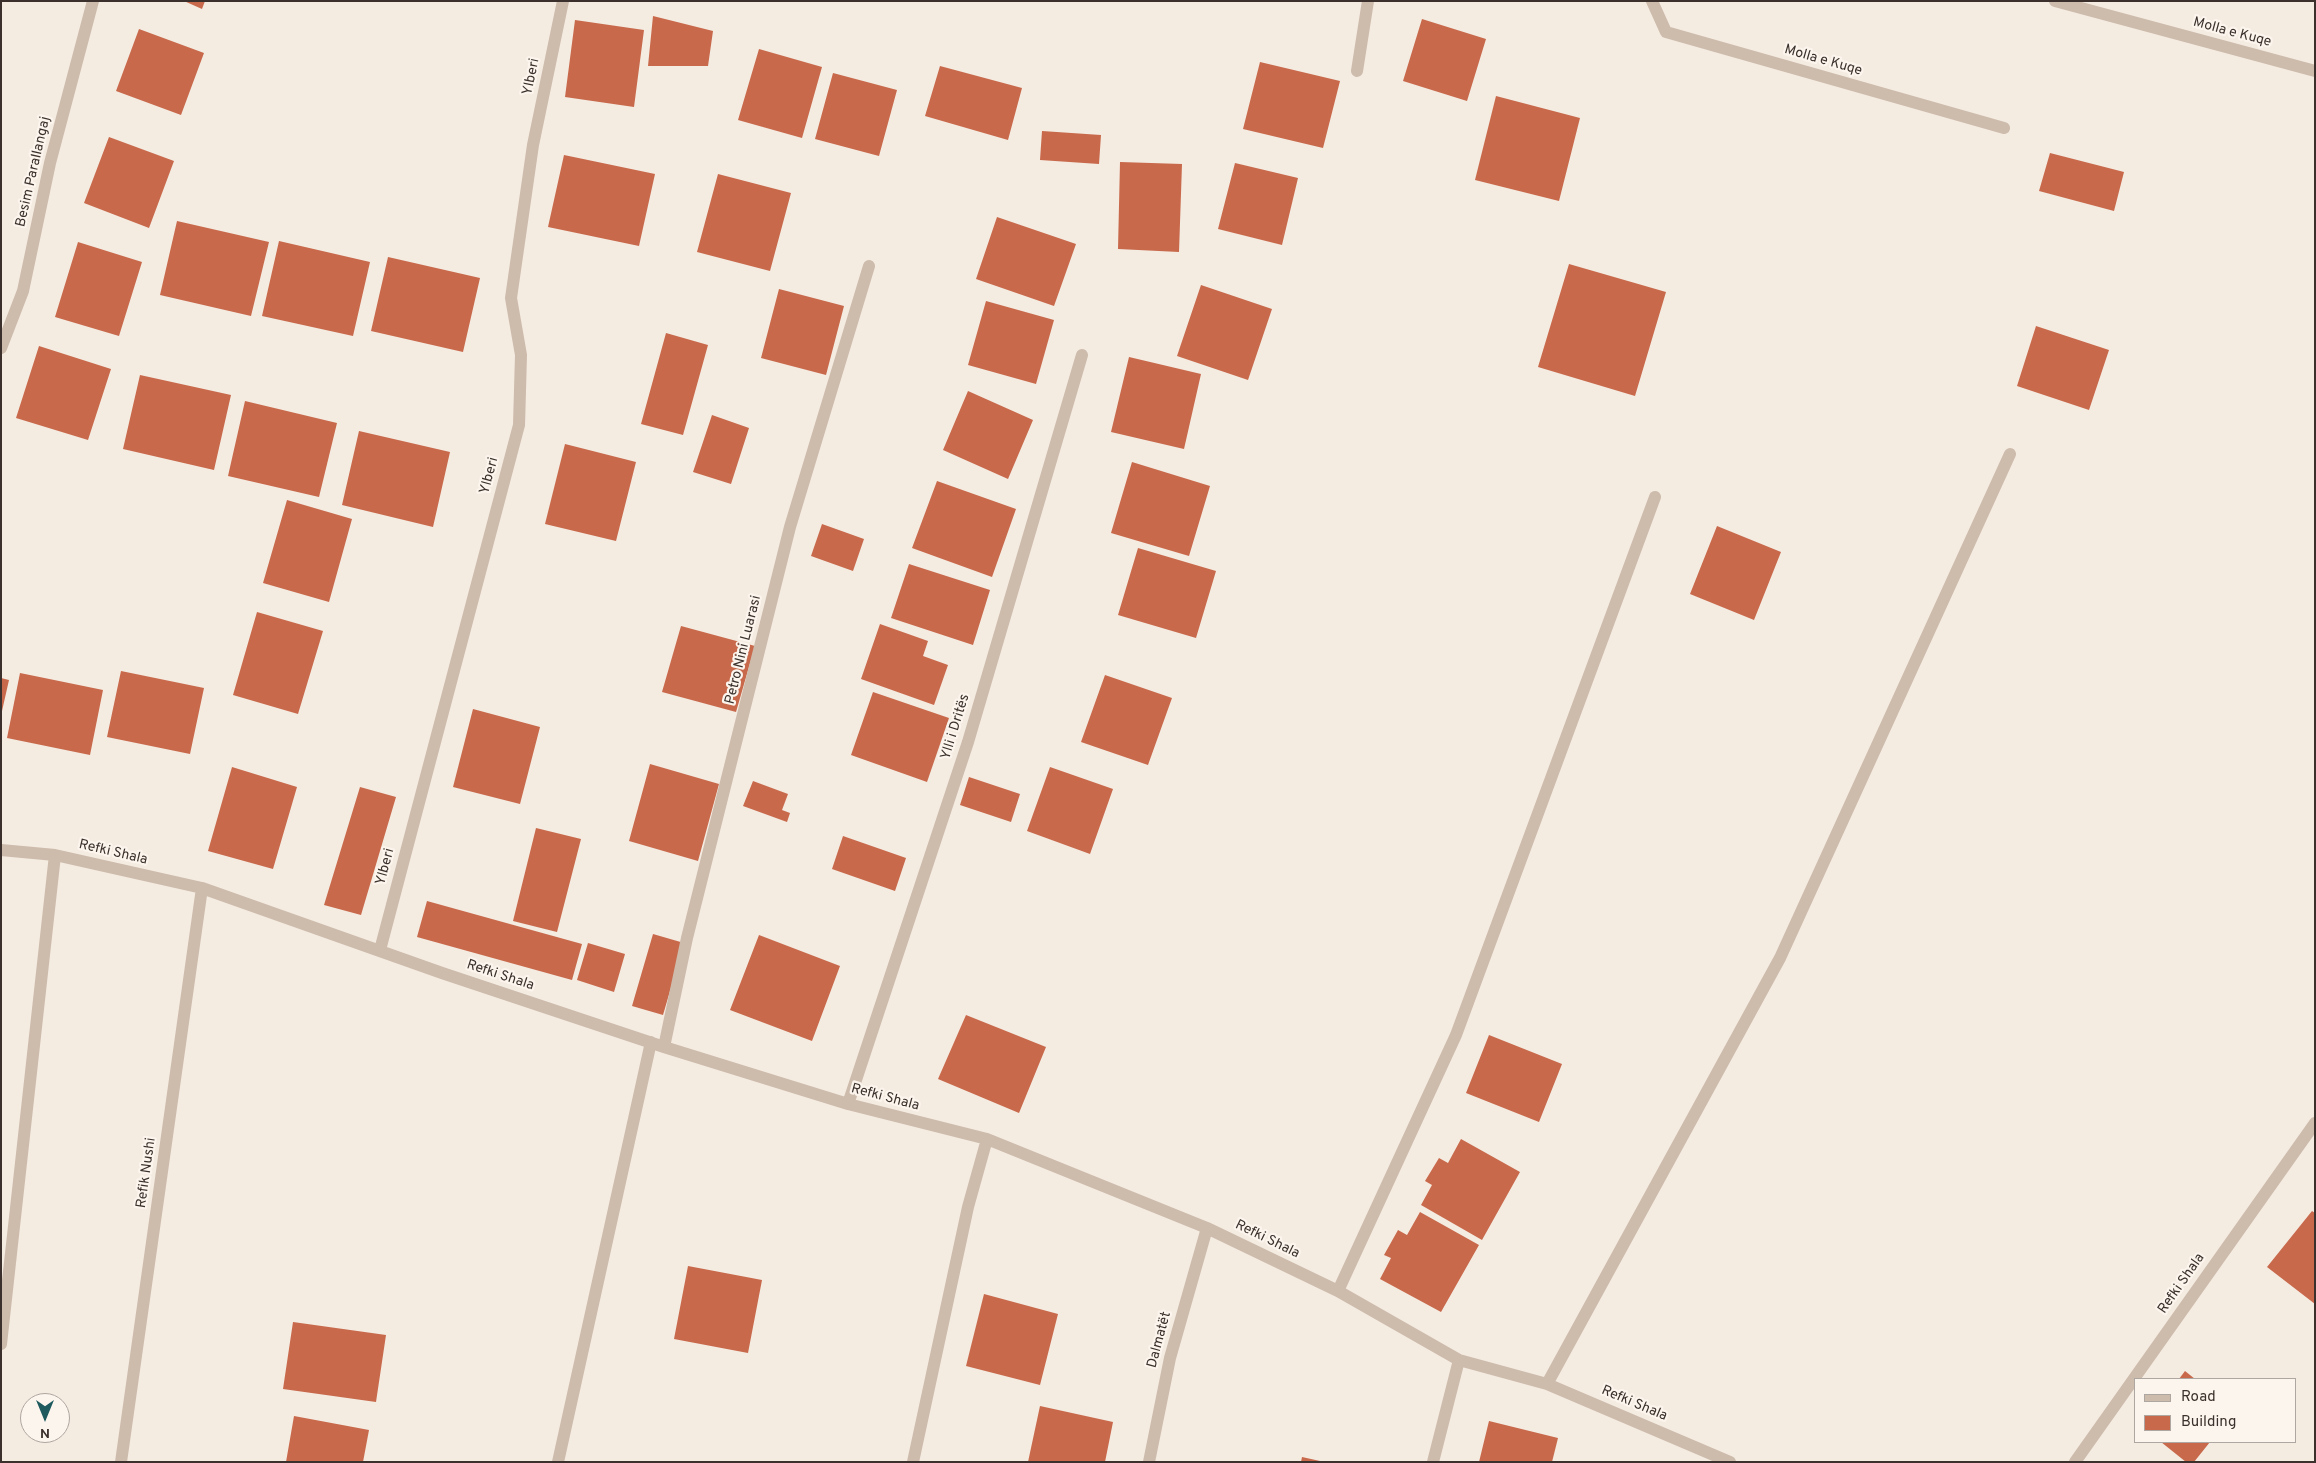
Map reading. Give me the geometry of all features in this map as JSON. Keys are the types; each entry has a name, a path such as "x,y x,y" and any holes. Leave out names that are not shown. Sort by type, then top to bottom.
{"street":[{"name":"Besim Parallangaj","path":"1,348 22,291 50,162 93,1"},
{"name":"Ylberi","path":"380,950 519,425 521,355 511,298 533,145 563,1"},
{"path":"1357,71 1368,1"},
{"name":"Molla e Kuqe","path":"1652,1 1666,32 2004,128"},
{"name":"Molla e Kuqe","path":"2055,1 2315,71"},
{"name":"Petro Nini Luarasi","path":"664,1046 687,938 790,527 869,266"},
{"name":"Ylli i Dritës","path":"848,1104 968,742 1082,355"},
{"path":"1547,1384 1780,958 2010,454"},
{"path":"1338,1291 1456,1035 1655,497"},
{"name":"Refki Shala","path":"1,850 55,855 202,888 452,976 651,1042 848,1104 987,1139 1207,1228 1338,1291 1459,1360 1547,1384 1730,1462"},
{"path":"1,1344 55,855"},
{"name":"Refik Nushi","path":"121,1462 202,888"},
{"path":"558,1462 651,1042"},
{"name":"Refki Shala","path":"2134,1378 2315,1123"},
{"path":"914,1462 968,1207 987,1139"},
{"name":"Dalmatët","path":"1149,1462 1170,1358 1207,1228"},
{"path":"1433,1462 1459,1360"},
{"name":"Refki Shala","path":"2075,1462 2134,1379"}],"building":[{"path":"184,1 205,1 202,9"},
{"path":"653,16 713,31 708,66 648,66"},
{"path":"1422,19 1486,39 1467,101 1403,81"},
{"path":"575,20 644,30 634,107 565,97"},
{"path":"139,29 204,53 181,115 116,91"},
{"path":"759,49 822,67 802,138 738,120"},
{"path":"1260,62 1340,81 1323,148 1243,129"},
{"path":"940,66 1022,88 1008,140 925,116"},
{"path":"833,73 897,90 879,156 815,139"},
{"path":"1496,96 1580,118 1559,201 1475,180"},
{"path":"1042,131 1101,135 1099,164 1040,160"},
{"path":"109,137 174,161 149,228 84,203"},
{"path":"2050,153 2124,172 2114,211 2039,191"},
{"path":"564,155 655,174 639,246 548,227"},
{"path":"1120,162 1182,164 1179,252 1118,249"},
{"path":"1235,163 1298,178 1282,245 1218,229"},
{"path":"718,174 791,193 770,271 697,252"},
{"path":"997,217 1076,244 1054,306 976,279"},
{"path":"177,221 269,242 251,316 160,295"},
{"path":"279,241 370,262 353,336 262,316"},
{"path":"78,242 142,262 119,336 55,317"},
{"path":"388,257 480,278 463,352 371,331"},
{"path":"1569,264 1666,292 1635,396 1538,367"},
{"path":"1201,285 1272,309 1248,380 1177,356"},
{"path":"779,289 844,306 826,375 761,358"},
{"path":"986,301 1054,320 1036,384 968,365"},
{"path":"2036,326 2109,350 2089,410 2017,386"},
{"path":"666,333 708,345 683,435 641,424"},
{"path":"39,346 111,369 88,440 16,418"},
{"path":"1129,357 1201,374 1184,449 1111,432"},
{"path":"140,375 231,395 214,470 123,449"},
{"path":"968,391 1033,420 1008,479 943,450"},
{"path":"245,401 337,423 319,497 228,476"},
{"path":"712,415 749,428 731,484 693,472"},
{"path":"359,431 450,452 433,527 342,505"},
{"path":"565,444 636,462 616,541 545,524"},
{"path":"1132,462 1210,486 1189,556 1111,533"},
{"path":"937,481 1016,509 992,577 912,548"},
{"path":"287,500 352,519 329,602 263,583"},
{"path":"822,524 864,539 853,571 811,556"},
{"path":"1717,526 1781,552 1754,620 1690,594"},
{"path":"1138,548 1216,571 1196,638 1118,615"},
{"path":"909,564 990,590 973,645 891,618"},
{"path":"257,612 323,631 298,714 233,695"},
{"path":"880,624 928,641 923,656 948,665 934,705 861,679"},
{"path":"681,626 755,646 736,712 662,692"},
{"path":"121,671 204,688 190,754 107,737"},
{"path":"20,673 103,690 90,755 7,738"},
{"path":"1105,675 1172,698 1148,765 1081,742"},
{"path":"1,678 9,680 2,711 1,711"},
{"path":"873,692 949,718 927,782 851,755"},
{"path":"473,709 540,727 520,804 453,787"},
{"path":"650,764 719,784 698,861 629,841"},
{"path":"232,767 297,787 273,869 208,851"},
{"path":"1050,767 1113,789 1090,854 1027,831"},
{"path":"969,777 1020,794 1011,822 960,805"},
{"path":"753,781 788,794 782,810 790,813 787,822 743,806"},
{"path":"360,787 396,797 361,915 324,905"},
{"path":"536,828 581,839 557,932 513,921"},
{"path":"843,836 906,858 895,891 832,869"},
{"path":"427,901 582,944 572,980 417,937"},
{"path":"653,934 684,943 663,1015 632,1006"},
{"path":"759,935 840,966 812,1041 730,1010"},
{"path":"588,943 625,954 614,992 577,980"},
{"path":"966,1015 1046,1047 1019,1113 938,1079"},
{"path":"1489,1035 1562,1064 1539,1122 1466,1093"},
{"path":"1461,1139 1520,1172 1482,1240 1421,1205 1432,1185 1425,1181 1439,1158 1448,1163"},
{"path":"2312,1211 2315,1213 2315,1304 2267,1267"},
{"path":"1420,1212 1479,1245 1441,1312 1380,1279 1391,1258 1384,1255 1398,1230 1407,1235"},
{"path":"688,1266 762,1280 748,1353 674,1339"},
{"path":"984,1294 1058,1314 1040,1385 966,1366"},
{"path":"293,1322 386,1335 376,1402 283,1389"},
{"path":"2185,1371 2194,1378 2180,1378"},
{"path":"1040,1406 1113,1422 1105,1462 1028,1462"},
{"path":"294,1416 369,1430 363,1462 286,1462"},
{"path":"1489,1421 1558,1438 1552,1462 1479,1462"},
{"path":"2162,1443 2209,1443 2194,1462 2186,1462"},
{"path":"1302,1457 1320,1461 1320,1462 1301,1462"}]}
